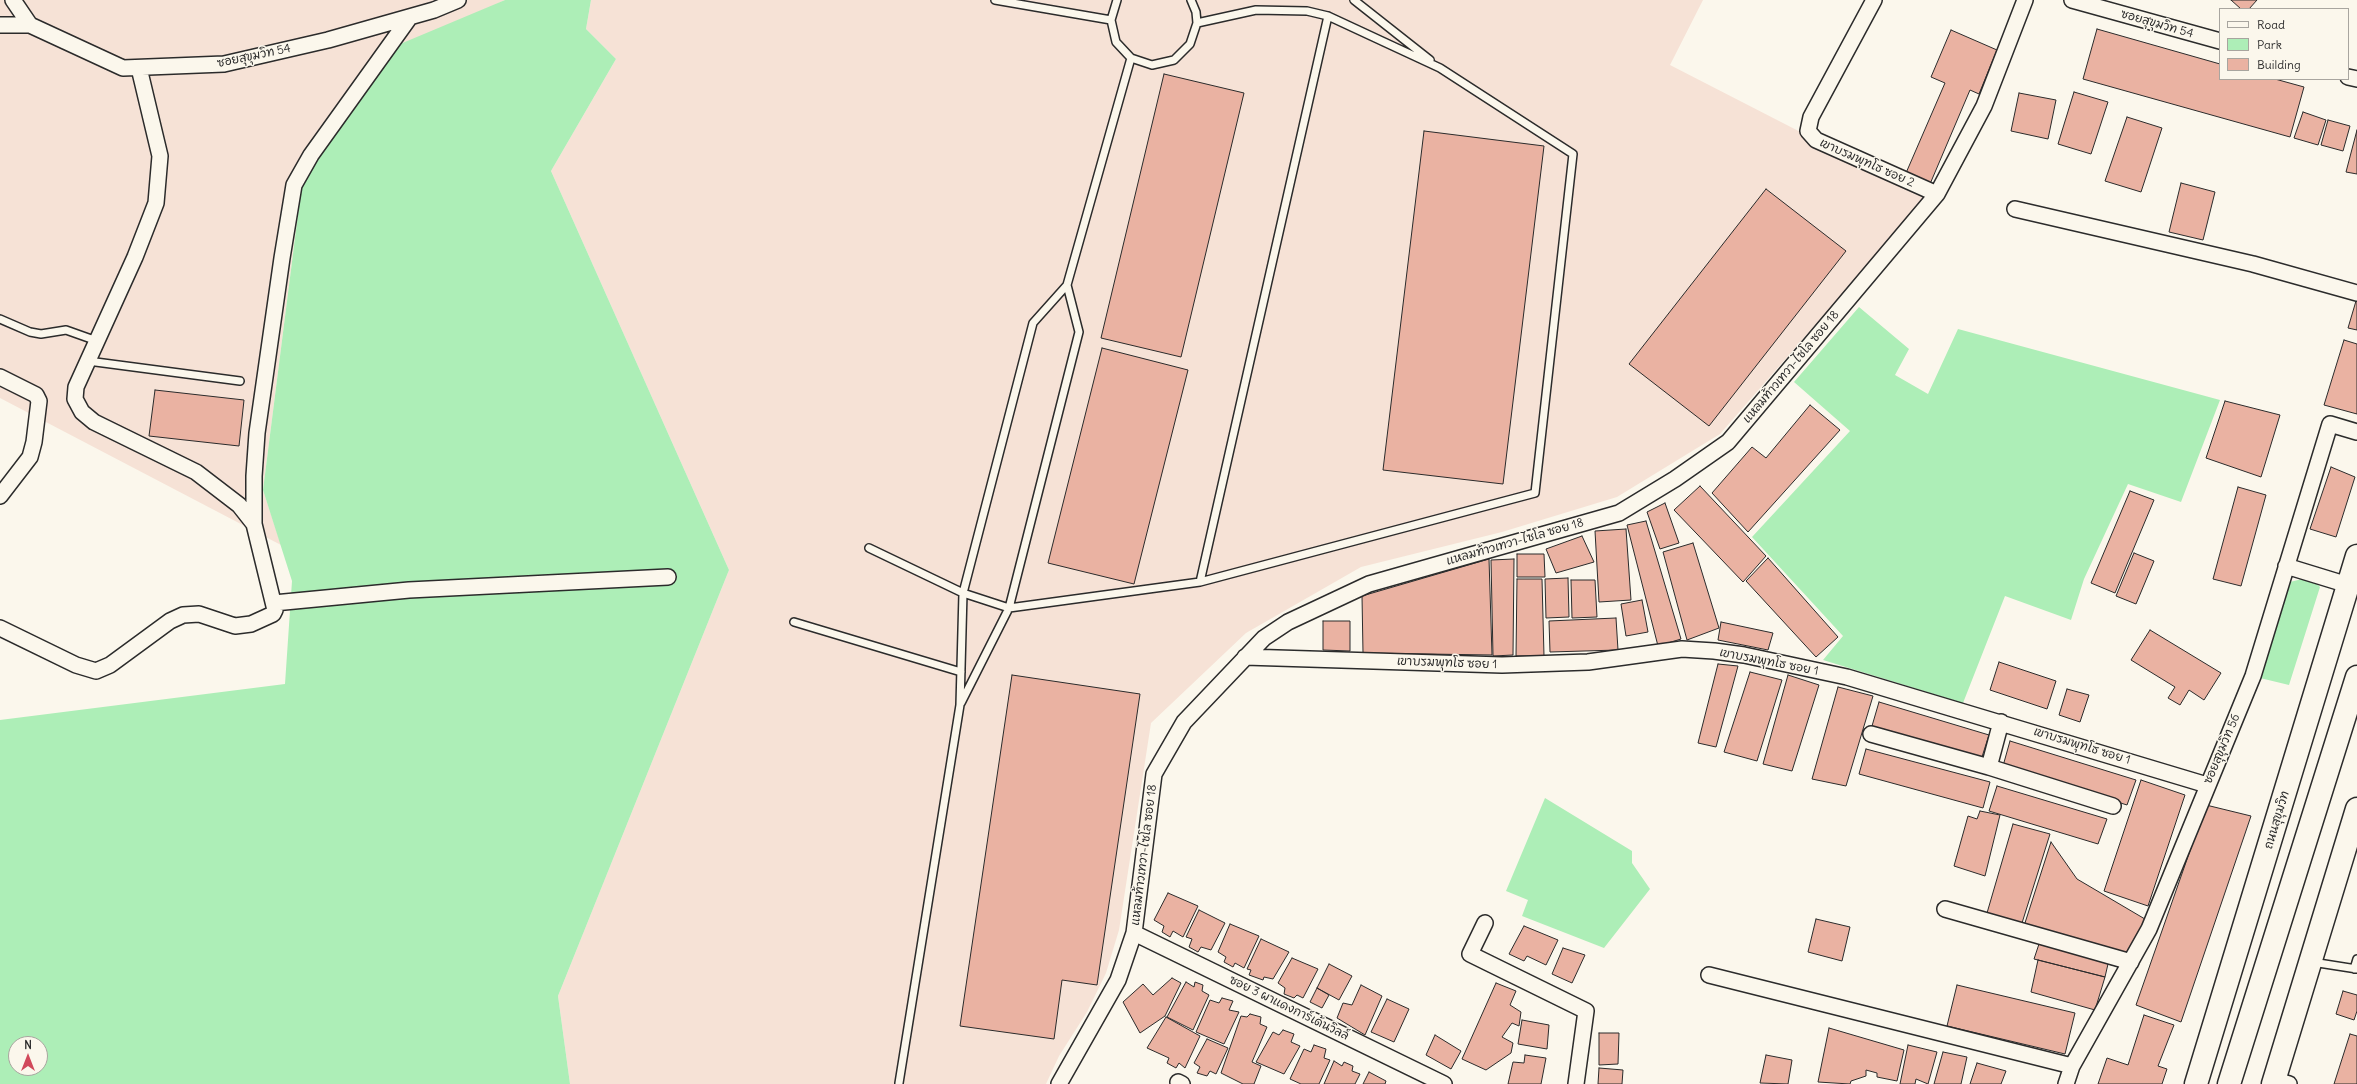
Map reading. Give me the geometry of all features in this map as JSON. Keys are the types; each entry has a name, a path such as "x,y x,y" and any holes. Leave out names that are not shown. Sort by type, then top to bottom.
{"highway":[{"name":"ถนนสุขุมวิท","path":"2196,1084 2357,556"},
{"path":"2229,1084 2357,677"},
{"path":"2279,1082 2310,962 2357,809"}],"street":[{"path":"13,0 30,25"},
{"name":"ซอยสุขุมวิท 54","path":"30,25 123,68 224,64 328,40 410,17 458,0"},
{"name":"เขาบรมพุทโธ ซอย 2","path":"1874,0 1811,117 1808,132 1816,140 1937,194"},
{"name":"แหลมท้าวเทวา-ไซโล ซอย 18","path":"1059,1084 1118,980 1134,933 1154,774 1184,722 1244,657 1264,638 1288,622 1370,584 1619,513 1675,479 1728,442 1937,194 1984,106 2025,0"},
{"name":"ซอยสุขุมวิท 54","path":"2072,0 2219,41"},
{"path":"0,628 76,665 96,671 110,665 170,621 183,615 199,614 235,626 252,624 273,614 275,610 274,603 254,524 254,476 257,433 294,185 311,155 410,17"},
{"path":"0,25 30,25"},
{"path":"139,68 160,156 156,203 135,257 76,387 75,399 82,412 94,422 196,472 239,505 254,524"},
{"path":"2015,209 2253,264 2357,293"},
{"path":"0,378 36,395 39,401 34,442 30,457 0,496"},
{"name":"ซอยสุขุมวิท 56","path":"2066,1084 2072,1066 2149,929 2253,676 2330,424 2357,432"},
{"path":"2286,566 2348,585"},
{"path":"274,603 408,590 668,577"},
{"name":"เขาบรมพุทโธ ซอย 1","path":"1244,657 1502,665 1588,662 1682,649 1714,651 1744,655 1847,677 2207,785"},
{"path":"1990,766 2001,722"},
{"path":"1871,734 1990,766 2113,806"},
{"path":"1945,909 2131,962"},
{"path":"1485,923 1470,954 1586,1011 1576,1084"},
{"name":"ซอย 3 ผาแดงการ์เด้นวิลล์","path":"1134,933 1444,1084"},
{"path":"1709,975 2072,1066"}],"lane":[{"path":"995,0 1111,20"},
{"path":"1117,0 1111,20 1116,42 1131,58 1152,65 1174,60 1190,44 1197,23 1196,12 1191,0"},
{"path":"869,548 963,593 1009,608 1200,582 1535,493 1573,154 1440,68 1354,0"},
{"path":"1197,23 1256,10 1307,11 1328,16 1440,68"},
{"path":"1200,582 1328,16"},
{"path":"899,1082 960,705 963,593 1033,323 1067,285 1131,58"},
{"path":"960,705 1009,608 1079,332 1067,285"},
{"path":"0,320 30,332 40,334 66,330 97,341"},
{"path":"88,361 240,381"},
{"path":"794,622 961,672"},
{"path":"2310,962 2355,969 2357,959"}],"shaded area":[{"path":"0,0 505,0 486,9 302,183 263,490 281,545 0,398"},
{"path":"591,0 1703,0 1670,65 1927,197 1720,434 1617,497 1502,532 1361,567 1246,633 1151,723 1119,930 1106,973 1087,1012 1059,1056 1046,1084 570,1084 558,996 729,570 551,171 616,59 586,29"}],"green space":[{"path":"505,0 591,0 586,29 616,59 551,171 729,570 558,996 570,1084 0,1084 0,720 285,684 292,581 263,490 302,183 323,148 393,47"},
{"path":"1859,307 1909,349 1895,375 1928,394 1958,329 2220,400 2181,502 2128,484 2084,579 2071,620 2005,596 1963,703 1823,660 1843,636 1752,537 1850,431 1794,382"},
{"path":"2302,579 2315,582 2320,587 2289,685 2260,678 2288,586 2290,582"},
{"path":"1545,798 1632,851 1632,863 1650,889 1604,948 1522,916 1528,900 1506,891"}],"building":[{"path":"2231,0 2257,0 2250,8 2240,8"},
{"path":"2097,29 2219,64 2219,80 2279,80 2304,87 2290,137 2083,79"},
{"path":"1951,30 1997,50 1979,94 1970,90 1930,184 1906,173 1945,83 1931,77"},
{"path":"1164,74 1244,93 1181,357 1101,338"},
{"path":"2074,92 2108,102 2091,154 2058,144"},
{"path":"2019,93 2056,100 2048,139 2011,131"},
{"path":"2303,112 2326,120 2318,145 2294,138"},
{"path":"2127,117 2162,128 2141,192 2105,181"},
{"path":"2328,120 2350,126 2343,151 2321,145"},
{"path":"2357,130 2357,174 2346,172"},
{"path":"1424,131 1544,146 1503,484 1383,470"},
{"path":"2181,183 2215,192 2203,240 2169,232"},
{"path":"1766,189 1846,251 1709,426 1629,364"},
{"path":"2357,301 2357,330 2348,328"},
{"path":"2344,340 2357,344 2357,414 2324,405"},
{"path":"1102,348 1188,370 1134,584 1048,563"},
{"path":"155,390 244,400 239,446 149,436"},
{"path":"2225,401 2280,415 2261,477 2206,458"},
{"path":"1810,405 1840,430 1748,532 1712,493 1752,447 1766,458"},
{"path":"2331,467 2355,477 2336,537 2310,529"},
{"path":"1700,486 1766,556 1743,582 1674,510"},
{"path":"2238,487 2266,495 2241,586 2213,579"},
{"path":"2130,491 2154,500 2115,593 2091,583"},
{"path":"1665,503 1679,543 1660,549 1647,512"},
{"path":"1646,521 1681,639 1658,646 1627,525"},
{"path":"1626,529 1631,600 1599,602 1595,531"},
{"path":"1582,536 1594,562 1556,573 1546,549"},
{"path":"1693,543 1719,628 1687,640 1663,552"},
{"path":"2134,553 2154,561 2136,604 2116,596"},
{"path":"1517,554 1544,554 1545,577 1517,577"},
{"path":"1768,558 1838,637 1816,657 1746,581"},
{"path":"1489,559 1492,655 1363,653 1362,596"},
{"path":"1514,559 1513,655 1493,656 1491,560"},
{"path":"1568,578 1569,617 1546,618 1545,579"},
{"path":"1517,579 1542,579 1544,656 1516,656"},
{"path":"1571,580 1595,580 1597,617 1572,618"},
{"path":"1642,600 1648,632 1626,636 1621,604"},
{"path":"1616,618 1618,650 1550,652 1549,621"},
{"path":"1323,621 1350,621 1350,651 1323,650"},
{"path":"1721,622 1773,633 1768,650 1718,640"},
{"path":"2150,630 2221,673 2204,700 2189,690 2180,705 2168,698 2175,687 2131,660"},
{"path":"1999,662 2056,681 2047,709 1990,690"},
{"path":"1718,664 1738,666 1716,747 1698,743"},
{"path":"1750,672 1782,680 1757,761 1724,752"},
{"path":"1012,675 1140,694 1097,985 1062,980 1054,1039 960,1026"},
{"path":"1788,675 1819,685 1792,771 1763,764"},
{"path":"1838,687 1873,696 1846,786 1812,779"},
{"path":"2067,689 2089,695 2080,722 2059,715"},
{"path":"1879,702 1989,735 1981,760 1872,726"},
{"path":"2010,741 2136,780 2127,805 2003,766"},
{"path":"1866,749 1990,782 1983,808 1859,774"},
{"path":"2141,780 2185,795 2148,906 2104,891"},
{"path":"1997,786 2107,819 2098,844 1989,811"},
{"path":"2206,805 2251,816 2181,1022 2136,1005"},
{"path":"1980,811 2000,815 1985,876 1954,866 1968,816 1977,819"},
{"path":"2013,824 2050,834 2022,923 1987,913"},
{"path":"2051,842 2077,879 2150,922 2128,954 2024,926"},
{"path":"1168,893 1198,906 1183,937 1173,931 1170,937 1162,932 1164,926 1154,920"},
{"path":"1199,910 1225,923 1211,950 1201,947 1198,952 1189,947 1192,939 1186,937"},
{"path":"1816,919 1850,927 1842,961 1808,952"},
{"path":"1230,924 1259,936 1244,968 1235,963 1233,967 1224,962 1226,957 1218,952"},
{"path":"1524,926 1558,940 1546,965 1527,956 1524,961 1509,954"},
{"path":"1261,939 1289,952 1273,979 1264,977 1263,980 1249,975 1251,970 1247,969"},
{"path":"2039,944 2088,957 2128,954 2116,966 2108,964 2105,977 2034,959"},
{"path":"1563,948 1585,955 1572,983 1552,974"},
{"path":"1292,958 1318,969 1303,998 1297,995 1294,998 1284,994 1285,988 1278,983"},
{"path":"2038,960 2105,977 2095,1010 2031,992"},
{"path":"1329,964 1352,976 1339,1000 1317,988"},
{"path":"1172,978 1181,983 1165,1016 1140,1033 1123,1002 1143,984 1153,995"},
{"path":"1186,982 1194,987 1195,982 1203,985 1202,991 1209,995 1193,1030 1167,1017"},
{"path":"1496,983 1516,991 1510,1005 1521,1012 1519,1026 1512,1023 1502,1037 1513,1043 1511,1053 1486,1070 1462,1059"},
{"path":"1361,985 1382,996 1365,1035 1337,1018 1343,1003 1352,1005"},
{"path":"1957,985 2075,1013 2065,1054 1947,1026"},
{"path":"1317,988 1329,995 1322,1008 1310,1002"},
{"path":"2343,991 2357,995 2357,1011 2354,1020 2336,1014"},
{"path":"1222,998 1233,1001 1229,1010 1239,1012 1224,1044 1196,1032 1210,1000 1219,1003"},
{"path":"1387,999 1409,1009 1394,1042 1371,1032"},
{"path":"1250,1014 1261,1017 1260,1024 1267,1027 1252,1062 1261,1066 1254,1084 1243,1084 1221,1073 1241,1016 1247,1017"},
{"path":"2144,1015 2174,1025 2158,1066 2167,1069 2162,1084 2098,1084 2107,1058 2128,1065"},
{"path":"1166,1017 1200,1036 1185,1068 1179,1063 1176,1068 1167,1063 1169,1058 1147,1048"},
{"path":"1522,1020 1549,1025 1547,1049 1518,1044"},
{"path":"1829,1028 1904,1050 1897,1081 1877,1077 1877,1073 1866,1070 1866,1076 1851,1081 1850,1084 1818,1082"},
{"path":"1283,1030 1294,1034 1291,1042 1300,1046 1284,1074 1256,1062 1273,1032 1279,1035"},
{"path":"1599,1033 1619,1033 1618,1064 1599,1065"},
{"path":"2350,1034 2357,1036 2357,1084 2334,1084"},
{"path":"1435,1035 1461,1051 1451,1069 1426,1055"},
{"path":"1207,1039 1228,1048 1216,1074 1210,1071 1207,1076 1197,1073 1200,1067 1194,1063"},
{"path":"1314,1045 1326,1049 1324,1058 1330,1060 1319,1084 1301,1084 1290,1079 1304,1049 1311,1052"},
{"path":"1908,1045 1937,1052 1928,1084 1916,1079 1915,1084 1900,1084"},
{"path":"1943,1052 1967,1057 1961,1084 1934,1084"},
{"path":"1525,1055 1546,1058 1541,1084 1508,1084 1513,1062 1524,1063"},
{"path":"1766,1055 1792,1060 1788,1084 1760,1083"},
{"path":"1334,1061 1342,1066 1344,1062 1353,1066 1352,1071 1360,1074 1355,1084 1324,1084"},
{"path":"1977,1063 2006,1071 2001,1084 1970,1084"},
{"path":"1599,1068 1623,1070 1622,1084 1598,1084"},
{"path":"1369,1072 1386,1081 1385,1084 1363,1084"}]}
